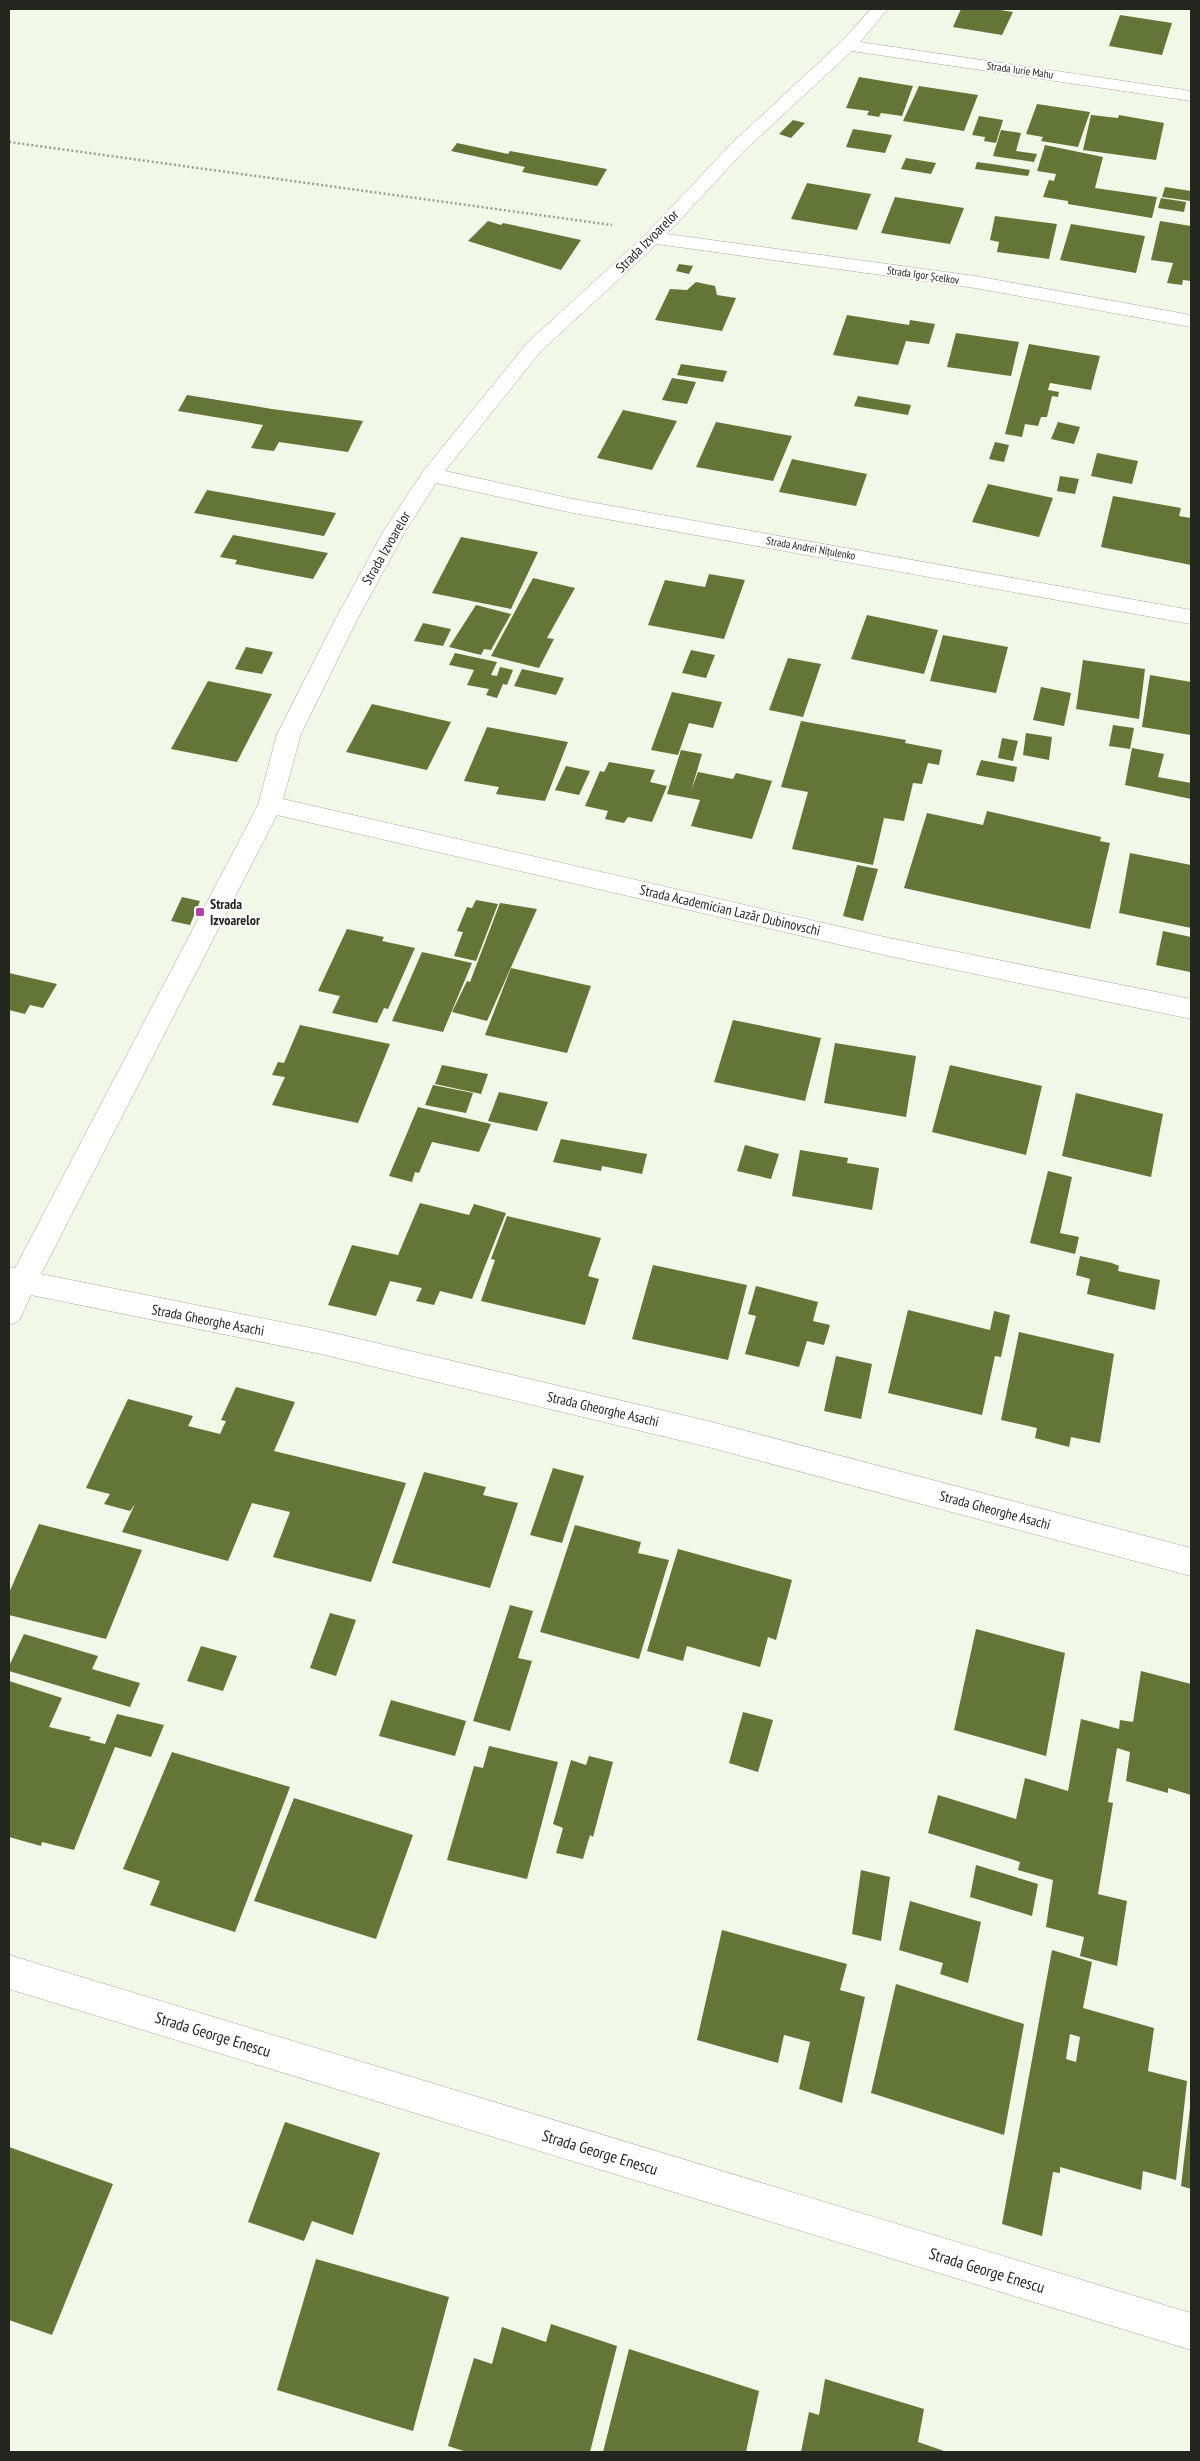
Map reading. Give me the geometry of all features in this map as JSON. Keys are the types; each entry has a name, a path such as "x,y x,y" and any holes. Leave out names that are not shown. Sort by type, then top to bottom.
{"street":[{"name":"Strada Izvoarelor","path":"9,1313 15,1281 270,804 276,779 294,726 346,620 394,532 431,475 534,347 652,238 738,147 848,45 880,9"},
{"name":"Strada Iurie Mahu","path":"848,45 1191,96"},
{"name":"Strada Igor Șсelkov","path":"652,238 974,282 1191,321"},
{"name":"Strada Andrei Nițulenko","path":"431,475 573,506 1191,617"},
{"name":"Strada Academician Lazăr Dubinovschi","path":"270,804 889,947 1191,1009"},
{"name":"Strada Gheorghe Asachi","path":"15,1281 321,1342 703,1433 1191,1562"},
{"name":"Strada George Enescu","path":"9,1972 1191,2332"}],"path":[{"path":"9,142 612,225 652,238"}],"building":[{"path":"961,9 994,9 1013,12 1002,35 953,27"},
{"path":"1120,15 1172,23 1162,55 1109,46"},
{"path":"859,77 913,86 902,116 881,113 879,117 867,115 869,111 846,108"},
{"path":"919,86 978,95 964,131 903,121"},
{"path":"1037,104 1090,112 1078,147 1041,141 1043,137 1026,134"},
{"path":"1091,115 1118,118 1119,115 1164,123 1156,160 1083,150"},
{"path":"979,116 1003,120 996,143 984,141 985,137 972,135"},
{"path":"793,120 805,123 791,138 779,134"},
{"path":"853,129 892,135 885,153 846,147"},
{"path":"1001,130 1021,133 1016,151 1037,154 1034,162 993,156"},
{"path":"457,143 508,154 510,151 607,169 597,186 522,172 525,167 451,151"},
{"path":"1045,145 1103,157 1095,188 1157,197 1152,218 1068,204 1068,201 1043,197 1049,180 1054,181 1056,174 1037,171"},
{"path":"906,158 936,163 931,174 901,169"},
{"path":"977,162 1030,170 1028,176 975,169"},
{"path":"807,183 871,194 857,230 791,219"},
{"path":"1165,187 1191,191 1191,201 1162,197"},
{"path":"895,197 964,208 950,244 881,233"},
{"path":"1161,198 1186,202 1184,212 1158,208"},
{"path":"995,216 1057,224 1049,259 997,252 999,242 990,240"},
{"path":"488,221 581,240 561,270 468,241"},
{"path":"1160,221 1191,226 1191,281 1183,280 1182,285 1167,283 1173,263 1151,260"},
{"path":"1071,224 1145,236 1136,273 1060,260"},
{"path":"679,264 693,266 689,274 676,271"},
{"path":"696,282 715,286 717,295 736,298 722,331 655,320 670,289 687,290"},
{"path":"847,315 909,325 910,320 935,324 929,344 906,341 898,365 833,355"},
{"path":"956,333 1019,342 1011,376 947,367"},
{"path":"1029,344 1100,356 1091,390 1050,383 1048,390 1059,392 1058,397 1052,396 1047,417 1041,417 1038,426 1025,424 1022,437 1005,434"},
{"path":"681,364 727,371 723,382 677,375"},
{"path":"672,378 696,382 687,404 662,400"},
{"path":"187,395 363,421 348,452 279,442 274,451 251,448 263,425 178,411"},
{"path":"858,396 911,405 908,415 854,406"},
{"path":"623,410 677,421 652,470 597,458"},
{"path":"716,422 792,436 773,481 696,467"},
{"path":"1058,422 1080,427 1074,444 1051,439"},
{"path":"995,442 1009,445 1004,462 989,459"},
{"path":"1097,453 1138,461 1132,484 1091,476"},
{"path":"792,459 867,474 856,506 779,492"},
{"path":"1060,476 1079,479 1075,494 1057,491"},
{"path":"988,484 1053,498 1039,537 972,522"},
{"path":"207,490 336,513 324,536 194,513"},
{"path":"1113,496 1181,508 1179,516 1191,518 1191,565 1101,547"},
{"path":"233,535 328,553 313,579 235,564 237,560 220,557"},
{"path":"461,537 538,552 511,609 432,593"},
{"path":"709,574 745,580 724,639 648,625 665,580 705,587"},
{"path":"533,578 575,588 547,638 554,639 539,668 491,656"},
{"path":"476,605 511,614 491,650 484,649 481,655 449,647"},
{"path":"867,615 938,630 924,674 851,659"},
{"path":"423,623 451,629 443,646 414,641"},
{"path":"943,635 1008,647 996,693 930,681"},
{"path":"246,647 273,652 262,674 235,669"},
{"path":"691,650 715,655 706,678 682,673"},
{"path":"455,653 497,662 491,675 497,676 500,667 513,670 507,685 503,684 497,698 486,695 489,689 467,685 474,670 449,665"},
{"path":"788,658 821,664 803,717 769,710"},
{"path":"1083,660 1145,669 1139,719 1076,709"},
{"path":"522,669 564,678 556,695 514,686"},
{"path":"1150,675 1191,682 1191,735 1142,727"},
{"path":"208,681 272,694 237,762 171,749"},
{"path":"1041,687 1071,693 1064,726 1033,720"},
{"path":"672,692 722,702 713,728 689,723 678,755 651,750"},
{"path":"372,704 451,722 427,770 346,752"},
{"path":"801,721 906,740 905,743 942,750 939,765 928,763 922,784 913,783 904,821 884,818 873,865 792,849 808,792 781,787"},
{"path":"1113,725 1134,728 1130,749 1109,746"},
{"path":"487,727 568,742 545,801 496,794 499,787 464,781"},
{"path":"1026,733 1052,737 1049,760 1023,755"},
{"path":"1002,738 1018,741 1013,761 998,758"},
{"path":"1132,748 1164,754 1158,777 1191,783 1191,799 1125,785"},
{"path":"681,750 702,754 691,791 698,772 733,779 736,773 772,781 752,839 691,826 700,800 667,794"},
{"path":"981,760 1017,767 1014,782 976,775"},
{"path":"609,762 655,770 650,782 667,786 652,822 628,817 624,823 605,819 608,811 585,806 600,771 604,772"},
{"path":"566,766 590,771 579,795 555,790"},
{"path":"987,811 1101,837 1100,841 1110,843 1090,929 904,888 927,813 983,825"},
{"path":"1130,853 1191,865 1191,928 1119,913"},
{"path":"857,865 878,869 863,921 843,916"},
{"path":"182,897 200,901 190,925 171,921"},
{"path":"476,900 498,904 476,961 454,956 463,932 457,931 467,907 472,908"},
{"path":"500,903 537,909 487,1021 452,1012 467,981 470,982"},
{"path":"347,929 384,937 382,941 415,948 388,1009 384,1008 377,1023 332,1013 340,996 318,991"},
{"path":"1163,931 1191,937 1190,972 1156,965"},
{"path":"422,952 472,963 443,1032 392,1021"},
{"path":"511,968 591,986 567,1053 485,1035"},
{"path":"9,973 57,984 43,1008 30,1005 25,1014 9,1010"},
{"path":"733,1020 821,1038 805,1101 714,1082"},
{"path":"300,1025 390,1044 358,1123 272,1105 285,1077 272,1075 278,1062 284,1063"},
{"path":"835,1043 916,1056 906,1117 824,1103"},
{"path":"442,1065 488,1074 481,1094 435,1084"},
{"path":"950,1065 1042,1086 1026,1155 932,1132"},
{"path":"433,1085 473,1093 466,1113 425,1105"},
{"path":"499,1092 548,1102 537,1131 488,1121"},
{"path":"1076,1093 1163,1114 1151,1177 1062,1156"},
{"path":"418,1107 491,1124 479,1152 432,1142 419,1173 415,1172 412,1182 389,1176"},
{"path":"561,1139 647,1154 642,1174 602,1166 601,1171 553,1162"},
{"path":"745,1145 779,1154 771,1179 737,1171"},
{"path":"800,1150 848,1158 847,1163 879,1168 872,1210 792,1196"},
{"path":"1048,1171 1072,1177 1060,1233 1079,1237 1075,1254 1030,1243"},
{"path":"420,1203 469,1215 474,1204 506,1213 472,1299 440,1291 434,1305 416,1301 422,1288 390,1281 376,1316 328,1305 352,1245 398,1255"},
{"path":"507,1216 601,1238 588,1276 599,1279 585,1325 481,1301 495,1260 491,1259"},
{"path":"1080,1256 1112,1263 1119,1266 1118,1271 1160,1280 1155,1310 1087,1294 1090,1279 1076,1275"},
{"path":"653,1265 747,1285 728,1360 632,1339"},
{"path":"756,1286 818,1302 813,1321 830,1325 824,1345 807,1341 799,1367 745,1354 756,1316 748,1314"},
{"path":"908,1310 990,1330 994,1311 1010,1315 1001,1357 995,1356 982,1415 888,1393"},
{"path":"1019,1332 1114,1354 1100,1443 1071,1437 1069,1447 1035,1438 1037,1428 1001,1420"},
{"path":"836,1356 872,1364 861,1419 824,1411"},
{"path":"236,1387 295,1402 274,1451 406,1483 371,1582 273,1557 290,1512 252,1503 228,1561 122,1532 135,1504 130,1511 104,1504 110,1494 86,1488 128,1399 193,1416 188,1426 220,1434 226,1421 221,1420"},
{"path":"553,1468 584,1476 562,1543 530,1535"},
{"path":"424,1472 486,1487 483,1495 518,1503 490,1588 392,1563"},
{"path":"39,1524 142,1550 106,1639 9,1615 9,1593"},
{"path":"575,1525 641,1542 638,1553 669,1560 639,1659 540,1632"},
{"path":"678,1549 792,1580 776,1640 768,1637 760,1667 687,1646 683,1661 647,1651"},
{"path":"510,1605 533,1611 518,1658 532,1661 510,1731 473,1721"},
{"path":"330,1613 356,1620 336,1676 310,1668"},
{"path":"976,1629 1065,1653 1046,1756 954,1730"},
{"path":"24,1634 98,1656 92,1669 140,1683 130,1707 9,1671 9,1666"},
{"path":"201,1646 237,1656 223,1691 187,1681"},
{"path":"1141,1671 1191,1684 1191,1795 1168,1788 1168,1793 1126,1781 1130,1752 1117,1748 1108,1802 1113,1803 1098,1894 1127,1901 1117,1966 1080,1956 1084,1937 1046,1927 1053,1880 1018,1870 1020,1862 928,1833 938,1795 1016,1819 1025,1778 1068,1791 1081,1719 1119,1729 1120,1720 1133,1722"},
{"path":"9,1681 62,1698 49,1727 91,1737 89,1740 105,1744 117,1714 164,1725 151,1757 115,1747 74,1850 42,1842 41,1846 9,1837"},
{"path":"391,1700 466,1721 455,1756 379,1736"},
{"path":"743,1712 773,1720 758,1772 729,1763"},
{"path":"489,1746 558,1762 527,1879 447,1860 474,1766 483,1768"},
{"path":"172,1752 290,1787 235,1932 150,1905 160,1881 123,1869"},
{"path":"589,1756 613,1762 593,1837 590,1835 583,1859 556,1853 563,1828 553,1824 571,1760 586,1765"},
{"path":"294,1798 413,1835 376,1939 254,1901"},
{"path":"976,1865 1038,1884 1032,1916 970,1897"},
{"path":"861,1870 890,1877 881,1941 852,1934"},
{"path":"910,1901 981,1922 968,1983 940,1974 943,1963 899,1950"},
{"path":"722,1930 847,1964 840,1990 865,1997 842,2103 799,2089 810,2042 784,2035 778,2063 697,2040"},
{"path":"1052,1950 1092,1962 1083,2008 1154,2028 1148,2071 1187,2081 1176,2180 1143,2171 1141,2190 1060,2167 1060,2173 1053,2172 1042,2236 1002,2224","holes":["1070,2034 1080,2037 1076,2062 1066,2059"]},
{"path":"896,1984 1024,2024 1004,2135 871,2093"},
{"path":"1191,2108 1191,2189 1181,2186"},
{"path":"285,2122 380,2153 353,2235 312,2221 304,2241 248,2222"},
{"path":"9,2147 113,2184 52,2335 9,2320"},
{"path":"316,2259 449,2297 413,2431 277,2390"},
{"path":"551,2324 617,2346 590,2452 467,2452 448,2446 474,2358 492,2364 502,2327 546,2342"},
{"path":"629,2349 759,2391 746,2452 603,2452"},
{"path":"825,2379 924,2409 918,2442 947,2452 801,2452 809,2412 819,2415"}],"place":[{"name":"Strada Izvoarelor","path":"200,912"}]}
